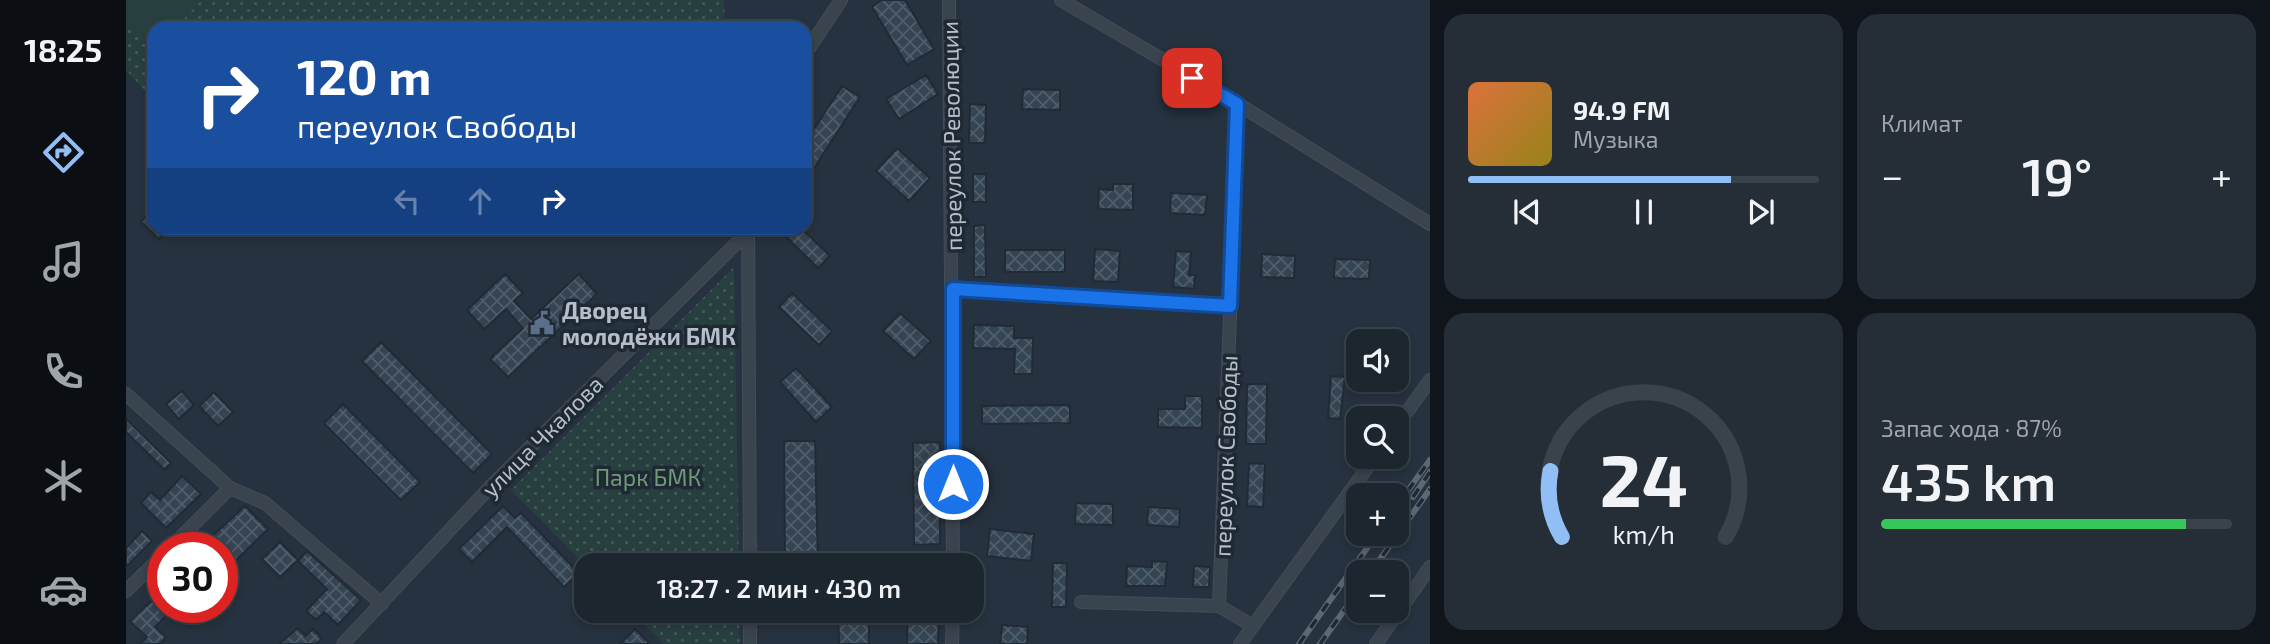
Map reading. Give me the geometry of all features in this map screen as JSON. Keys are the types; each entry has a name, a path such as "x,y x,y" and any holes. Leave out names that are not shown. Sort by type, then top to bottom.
{"street":[{"path":"812,44 841,0"},
{"name":"переулок Революции","path":"949,0 953,553"},
{"path":"1060,0 1237,104 1430,224"},
{"name":"переулок Свободы","path":"1219,606 1237,104"},
{"name":"улица Чкалова","path":"343,644 492,485 743,235"},
{"path":"748,235 750,553"},
{"path":"953,289 1230,306"},
{"path":"1409,409 1430,380"},
{"path":"126,394 230,488 265,503 382,604"},
{"path":"1240,644 1366,469"},
{"path":"186,532 230,488"},
{"path":"1376,644 1430,567"},
{"path":"126,592 147,571"},
{"path":"1081,602 1219,606 1252,626"},
{"path":"750,623 750,644"},
{"path":"953,623 953,644"}],"green space":[{"path":"126,0 724,0 725,21 147,21 147,92 126,70"},
{"path":"126,0 202,0 182,21 147,21 147,41 126,21"},
{"name":"Парк БМК","path":"734,267 739,553 574,554 511,490"},
{"path":"643,623 739,623 740,644 664,644"}],"building":[{"path":"882,0 905,0 934,49 907,65 872,7"},
{"path":"926,75 938,94 899,119 886,99"},
{"path":"842,86 860,97 812,171 812,132"},
{"path":"1023,89 1060,90 1060,110 1022,109"},
{"path":"970,104 986,105 985,143 969,143"},
{"path":"897,148 930,178 909,201 876,171"},
{"path":"973,174 986,174 986,202 973,202"},
{"path":"1113,184 1133,184 1133,210 1098,209 1099,189 1113,190"},
{"path":"1171,193 1207,195 1205,215 1170,213"},
{"path":"147,216 147,228 141,222"},
{"path":"985,225 986,277 974,277 974,226"},
{"path":"784,235 808,235 830,256 818,268"},
{"path":"1095,249 1120,251 1118,282 1093,281"},
{"path":"1005,250 1065,250 1065,272 1005,272"},
{"path":"1176,251 1191,252 1189,275 1195,275 1194,289 1173,287"},
{"path":"1262,254 1295,256 1294,278 1261,277"},
{"path":"1335,259 1370,260 1369,279 1334,278"},
{"name":"Дворец молодёжи БМК","path":"505,274 523,293 514,301 531,319 579,274 597,294 508,377 490,359 523,328 506,309 484,329 467,310"},
{"path":"792,293 832,331 819,345 779,307"},
{"path":"900,313 931,341 914,359 883,331"},
{"path":"974,325 1014,326 1014,338 1033,338 1032,374 1014,374 1015,349 973,348"},
{"path":"381,342 492,454 473,473 362,361"},
{"path":"796,368 832,407 816,422 780,382"},
{"path":"1331,376 1345,377 1340,419 1328,418"},
{"path":"1247,384 1267,384 1266,444 1246,444"},
{"path":"182,391 194,405 179,419 166,404"},
{"path":"214,392 233,412 218,426 199,406"},
{"path":"1185,396 1202,396 1202,428 1158,427 1158,409 1185,409"},
{"path":"343,404 420,482 401,500 324,423"},
{"path":"1070,405 1070,423 982,424 982,406"},
{"path":"126,419 171,463 165,470 126,432"},
{"path":"784,441 815,441 818,553 785,553"},
{"path":"940,442 940,544 914,545 913,443"},
{"path":"1249,463 1265,464 1263,507 1247,506"},
{"path":"182,476 201,494 166,528 141,503 151,492 160,500"},
{"path":"1076,503 1113,504 1113,525 1075,524"},
{"path":"245,506 268,529 238,558 238,532 217,532"},
{"path":"503,506 515,518 521,513 574,568 574,578 564,587 507,527 472,562 459,549"},
{"path":"1148,507 1180,509 1179,527 1147,525"},
{"path":"990,529 1034,534 1031,561 987,556"},
{"path":"142,531 147,536 147,546 126,567 126,548"},
{"path":"280,542 298,560 280,577 262,559"},
{"path":"307,551 361,600 338,625 324,612 316,620 306,611 327,589 298,561"},
{"path":"1152,561 1167,562 1165,586 1126,586 1127,566 1152,567"},
{"path":"1053,563 1067,563 1066,607 1052,607"},
{"path":"1194,566 1210,567 1209,587 1193,587"},
{"path":"147,605 147,623 159,623 155,627 166,637 160,644 140,644 147,637 130,621"},
{"path":"838,623 869,623 869,644 839,644"},
{"path":"908,623 939,623 938,644 907,644"},
{"path":"1002,625 1028,627 1027,644 1000,644"},
{"path":"298,628 305,636 313,629 322,639 316,644 279,644"},
{"path":"635,629 650,644 620,644"}],"railway":[{"path":"1409,489 1430,460"},
{"path":"1413,497 1430,472"},
{"path":"1380,560 1430,489"},
{"path":"1299,644 1368,546"},
{"path":"1320,644 1346,608"}],"place":[{"name":"Дворец молодёжи БМК","path":"542,323"}],"route":[{"path":"953,484 953,289 1230,306 1237,104 1192,78"}]}
